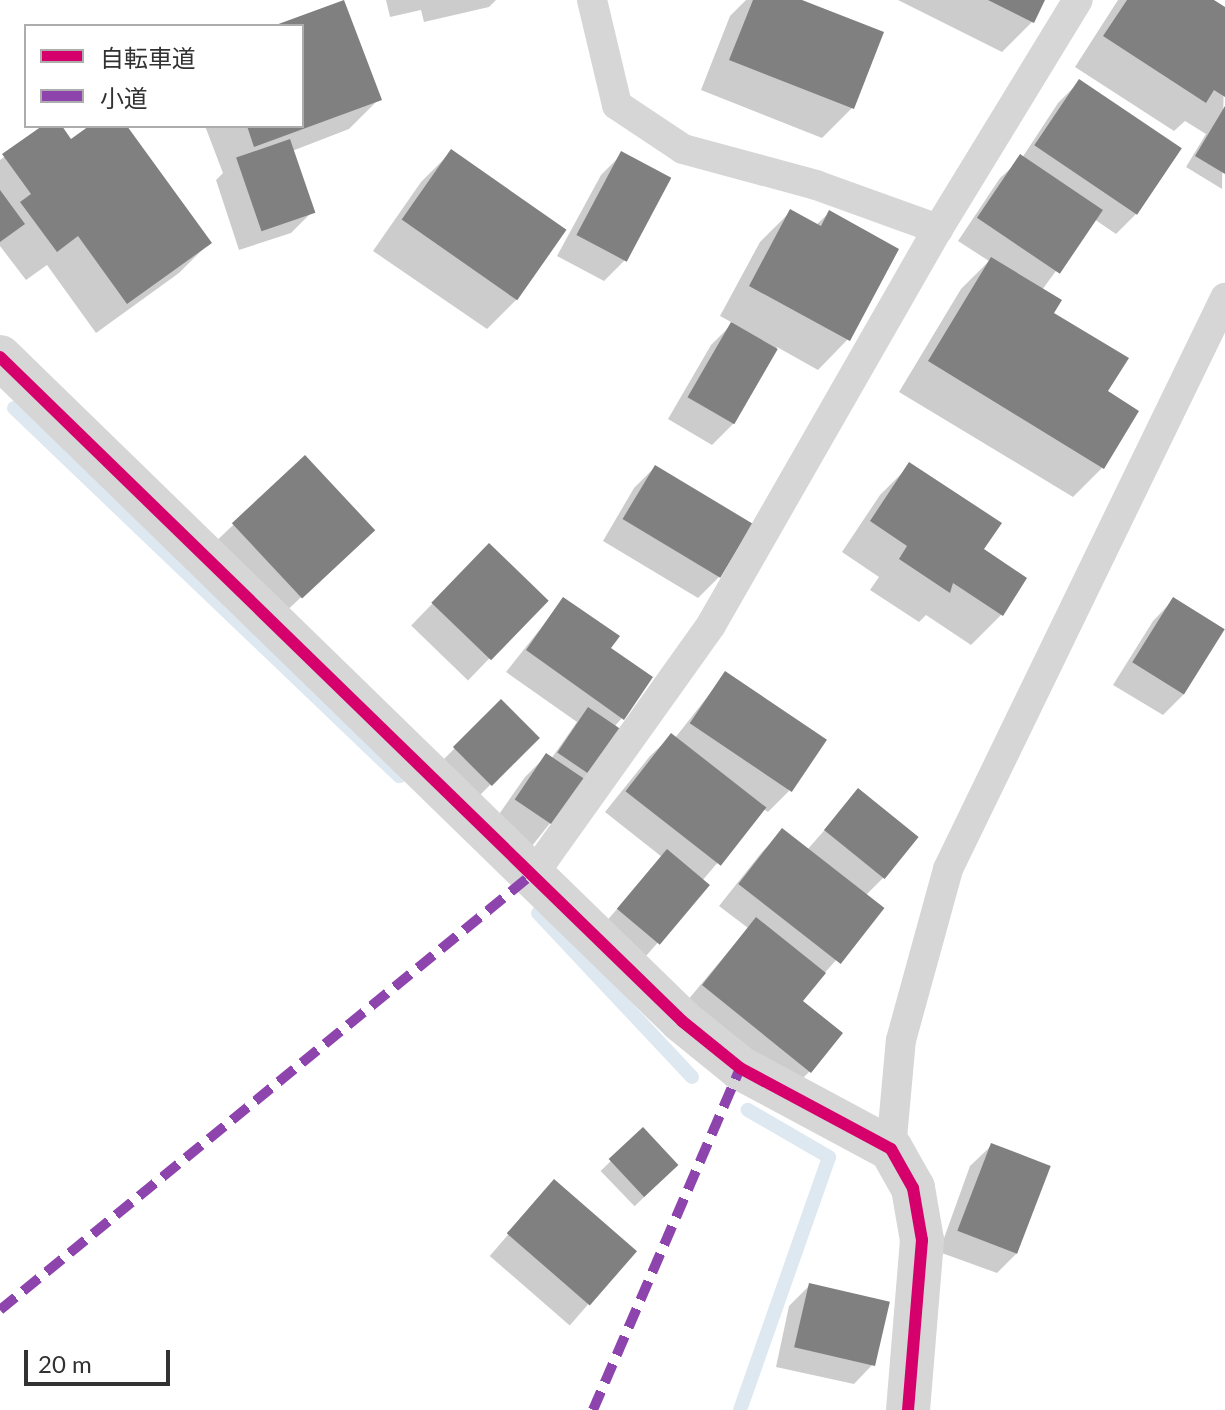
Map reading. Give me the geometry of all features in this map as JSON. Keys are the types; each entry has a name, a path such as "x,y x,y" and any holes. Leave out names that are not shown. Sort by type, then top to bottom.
{"street":[{"path":"0,357 535,872 682,1021 740,1068 891,1149 913,1188 922,1240 908,1410"}],"lane":[{"path":"592,0 617,105 683,149 816,185 938,229"},
{"path":"535,872 711,625 938,229 1078,0"},
{"path":"891,1149 901,1040 948,869 1225,298"}],"building":[{"path":"344,0 382,100 254,147 248,128 304,128 304,24 278,24"},
{"path":"753,0 802,0 884,32 854,109 729,60"},
{"path":"988,0 1045,0 1034,23"},
{"path":"1127,0 1214,0 1225,7 1225,97 1214,90 1206,103 1103,36"},
{"path":"1079,79 1182,148 1137,215 1034,145"},
{"path":"1225,106 1225,174 1195,156"},
{"path":"39,128 63,128 71,139 86,128 128,128 212,243 127,304 78,236 57,252 20,202 31,194 2,154"},
{"path":"290,139 315,213 261,231 236,158"},
{"path":"451,149 567,230 517,300 402,219"},
{"path":"621,151 671,178 627,262 576,235"},
{"path":"1020,154 1103,210 1060,274 977,218"},
{"path":"0,190 25,224 0,242"},
{"path":"790,209 821,226 829,210 899,249 850,341 749,286"},
{"path":"991,257 1062,300 1054,313 1129,358 1108,391 1139,411 1104,469 928,361"},
{"path":"731,322 778,349 734,424 688,397"},
{"path":"305,455 375,530 302,599 232,523"},
{"path":"909,462 1002,523 984,549 1027,578 1003,616 953,583 950,593 899,559 907,546 870,521"},
{"path":"655,465 753,524 720,578 623,519"},
{"path":"489,543 549,601 491,660 431,603"},
{"path":"563,597 620,636 611,648 653,677 624,720 526,650"},
{"path":"1173,597 1225,629 1184,695 1132,662"},
{"path":"725,671 827,740 792,792 690,723"},
{"path":"501,699 540,738 492,786 453,747"},
{"path":"588,707 625,732 595,778 557,753"},
{"path":"671,733 766,807 721,866 625,791"},
{"path":"546,753 587,781 556,827 515,799"},
{"path":"858,788 919,837 885,879 824,830"},
{"path":"782,828 884,908 841,964 738,884"},
{"path":"667,849 710,885 660,945 617,909"},
{"path":"756,917 826,973 803,1001 843,1033 811,1073 702,985"},
{"path":"643,1127 678,1165 644,1197 609,1159"},
{"path":"991,1143 1051,1166 1017,1254 957,1231"},
{"path":"554,1179 637,1251 590,1306 507,1233"},
{"path":"809,1283 890,1302 875,1366 794,1347"}],"waterway":[{"path":"14,408 399,776"},
{"path":"538,913 692,1077"},
{"path":"740,1410 829,1157 748,1110"}],"marked path":[{"path":"0,1310 535,872"},
{"path":"593,1410 740,1068"}],"cycle path":[{"path":"0,357 682,1021 740,1068 891,1149 913,1188 922,1240 908,1410"}]}
